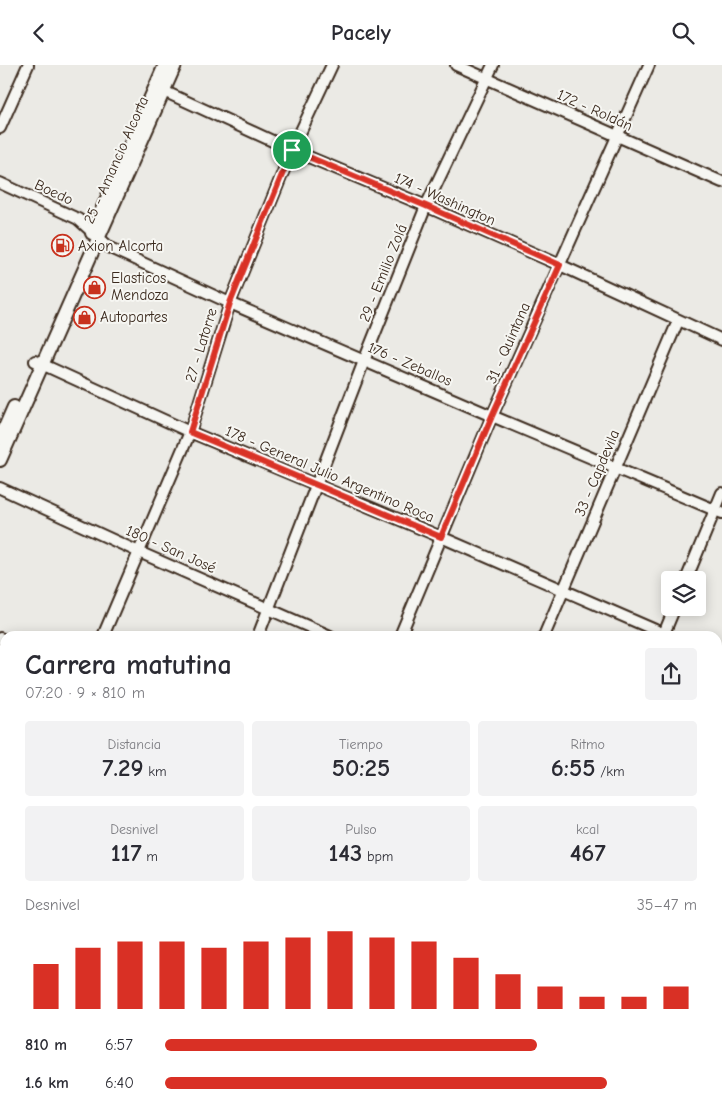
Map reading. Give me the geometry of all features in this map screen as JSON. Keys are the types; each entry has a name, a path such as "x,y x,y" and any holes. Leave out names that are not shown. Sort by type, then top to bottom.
{"main road":[{"path":"1,457 39,363 159,89 165,65"},
{"name":"25 - Amancio Alcorta","path":"159,89 175,65"},
{"path":"0,439 39,363"}],"street":[{"path":"0,128 28,65"},
{"name":"27 - Latorre","path":"105,631 190,432 230,303 292,150 332,65"},
{"name":"172 - Roldán","path":"456,65 722,182"},
{"name":"29 - Emilio Zolá","path":"260,631 426,206 493,65"},
{"name":"31 - Quintana","path":"402,631 492,416 616,135 649,65"},
{"name":"174 - Washington","path":"159,89 292,150 560,265 678,321 721,337"},
{"name":"Boedo","path":"0,183 78,219 96,236"},
{"name":"176 - Zeballos","path":"96,236 110,247 230,303 718,511"},
{"name":"33 - Capdevila","path":"546,631 678,321"},
{"name":"178 - General Julio Argentino Roca","path":"39,363 190,432 441,537 654,631"},
{"name":"180 - San José","path":"0,488 319,631"},
{"path":"690,571 718,511 722,493"},
{"path":"667,631 672,616"}],"place":[{"name":"Axion Alcorta","path":"62,246"},
{"name":"Elasticos Mendoza","path":"95,287"},
{"name":"Autopartes","path":"84,317"}],"route":[{"path":"292,150 560,265 492,416 441,537 190,432 230,303 292,150"}]}
